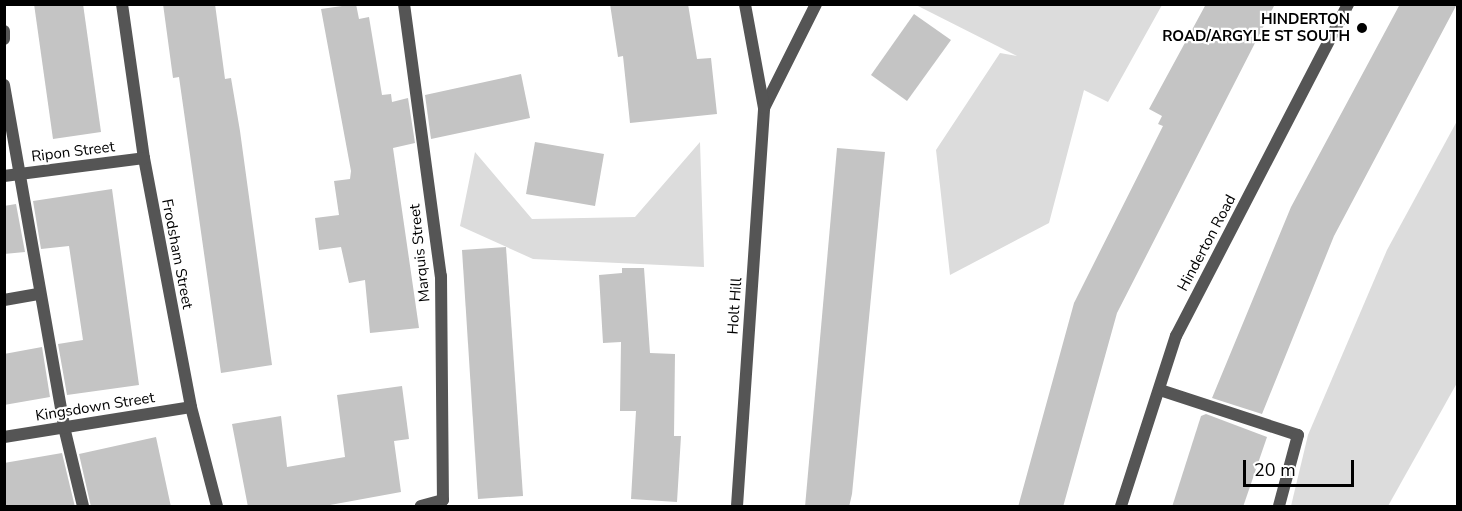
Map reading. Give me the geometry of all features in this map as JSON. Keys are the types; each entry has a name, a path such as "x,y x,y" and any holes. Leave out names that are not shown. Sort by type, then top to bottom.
{"street":[{"name":"Frodsham Street","path":"122,4 144,158 191,406 217,507"},
{"name":"Marquis Street","path":"404,4 441,276 443,500 420,507"},
{"name":"Holt Hill","path":"736,507 764,108 745,4"},
{"name":"Holt Hill","path":"764,108 816,4"},
{"name":"Hinderton Road","path":"1121,507 1176,336 1348,4"},
{"path":"4,31 4,39"},
{"path":"4,85 21,173 39,294 64,427 83,507"},
{"name":"Ripon Street","path":"4,176 144,158"},
{"path":"4,300 39,294"},
{"path":"1160,390 1298,435 1279,507"},
{"name":"Kingsdown Street","path":"4,437 191,406"}],"shaded area":[{"path":"916,5 1162,5 1108,102 1084,90 1049,223 950,275 936,150 1000,53 1017,56"},
{"path":"1457,121 1457,383 1388,506 1291,506 1308,435 1387,250"},
{"path":"700,142 704,267 533,259 460,226 475,152 532,219 635,217"}],"building":[{"path":"34,4 83,4 101,132 53,139"},
{"path":"163,4 215,4 225,79 231,78 240,131 272,365 221,373 179,77 173,78"},
{"path":"356,4 359,19 369,17 382,95 391,94 392,102 408,98 415,143 393,148 419,328 370,333 365,280 349,283 341,247 319,250 315,218 339,215 334,181 350,179 351,171 321,9"},
{"path":"610,4 688,4 697,59 711,58 717,114 630,123 623,56 618,57"},
{"path":"1206,4 1275,4 1117,313 1063,507 1018,507 1074,303 1163,126 1158,124 1162,116 1149,109"},
{"path":"1400,4 1457,4 1334,236 1262,414 1212,398 1291,207"},
{"path":"914,14 951,40 907,101 871,75"},
{"path":"521,74 530,118 431,139 425,95"},
{"path":"535,142 604,154 595,206 526,194"},
{"path":"837,148 885,152 852,494 849,507 805,507"},
{"path":"112,189 139,385 67,395 58,344 83,340 69,246 41,249 33,201"},
{"path":"16,204 25,252 4,254 4,206"},
{"path":"506,247 523,496 478,499 462,250"},
{"path":"622,268 644,268 650,353 675,354 674,436 681,436 677,502 631,499 636,411 620,411 621,342 603,343 599,275 622,273"},
{"path":"42,347 50,397 4,405 4,354"},
{"path":"402,386 409,439 394,441 401,492 319,507 248,507 232,424 281,416 287,467 345,457 337,395"},
{"path":"1206,414 1267,437 1243,507 1172,507 1201,416"},
{"path":"156,437 171,507 91,507 79,454"},
{"path":"62,453 75,507 4,507 4,463"}],"place":[{"name":"HINDERTON ROAD/ARGYLE ST SOUTH","path":"1362,28"}]}
